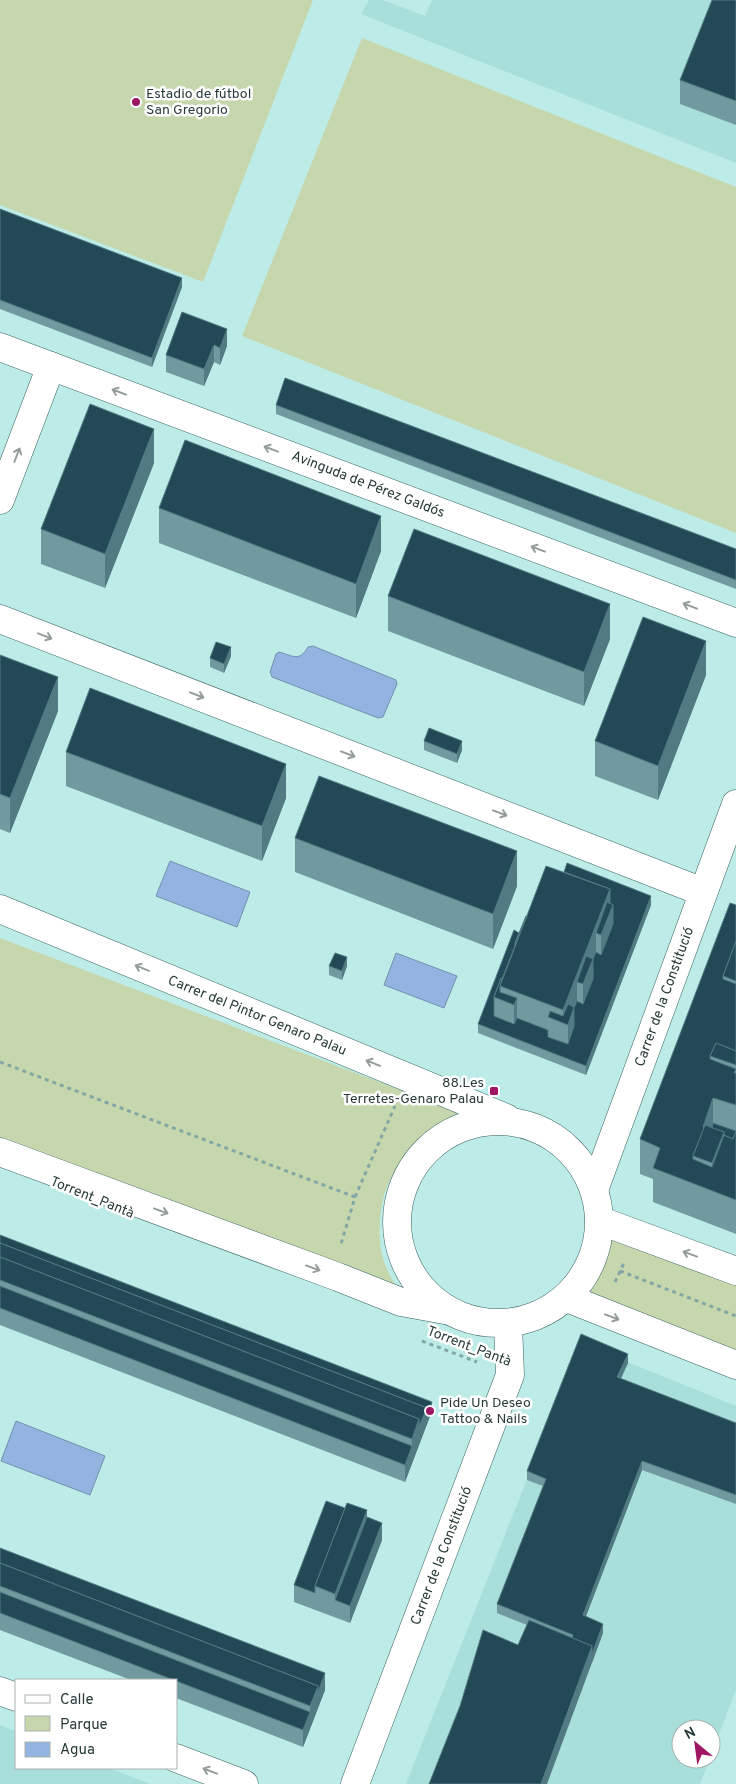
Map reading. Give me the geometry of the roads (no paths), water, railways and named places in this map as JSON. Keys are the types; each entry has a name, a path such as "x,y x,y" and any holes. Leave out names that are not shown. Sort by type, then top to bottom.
{"street":[{"name":"Avinguda de Pérez Galdós","path":"0,347 736,624"},
{"path":"0,500 51,366"},
{"path":"0,619 703,892"},
{"name":"Carrer de la Constitució","path":"594,1190 703,892 726,866 736,804"},
{"name":"Carrer del Pintor Genaro Palau","path":"0,909 515,1122"},
{"path":"0,1152 401,1302 445,1310 478,1323 508,1324 540,1314 567,1298 584,1278 598,1246 601,1221 600,1205 582,1164 557,1139 537,1128 515,1122 476,1123 433,1144 409,1171 397,1206 398,1246 413,1280 445,1310"},
{"path":"601,1221 736,1271"},
{"path":"567,1298 736,1365"},
{"name":"Carrer de la Constitució","path":"355,1784 510,1375 508,1324"},
{"path":"0,1691 15,1697"},
{"path":"178,1759 244,1784"}],"water":[{"path":"313,646 396,680 397,684 383,717 378,718 272,677 270,672 276,654 279,652 296,657 302,655 308,647"},
{"path":"170,861 250,892 237,927 156,896"},
{"path":"396,953 457,976 444,1008 384,985"},
{"path":"16,1421 105,1456 90,1495 1,1461"}],"place":[{"name":"Estadio de fútbol San Gregorio","path":"136,102"},
{"name":"88.Les Terretes-Genaro Palau","path":"494,1091"},
{"name":"Pide Un Deseo Tattoo & Nails","path":"430,1411"}]}
